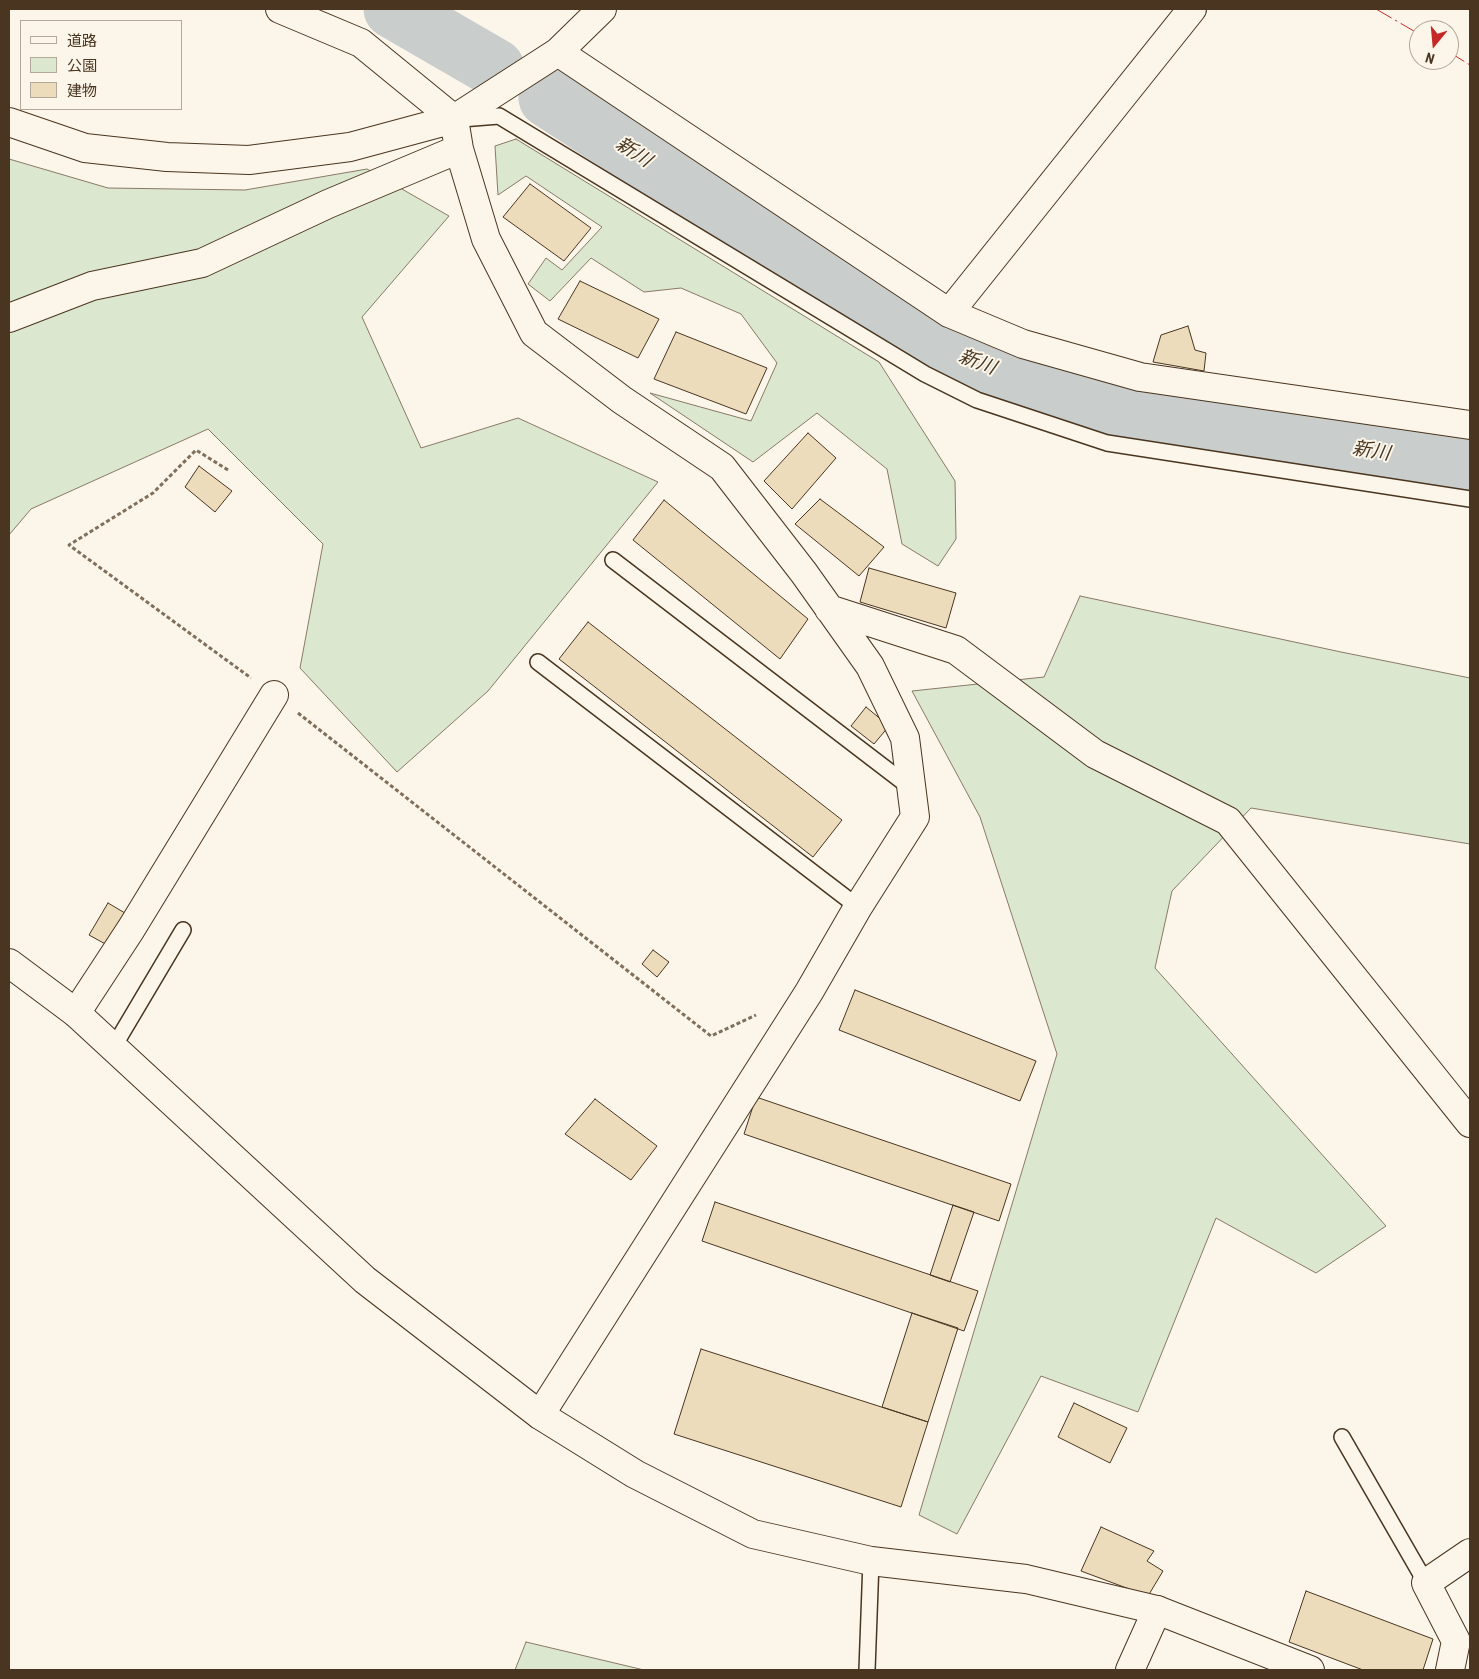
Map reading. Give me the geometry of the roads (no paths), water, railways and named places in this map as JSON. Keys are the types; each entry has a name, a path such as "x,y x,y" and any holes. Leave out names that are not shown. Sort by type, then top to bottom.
{"street":[{"path":"280,9 361,43 454,119 459,149 486,239 534,334 622,400 722,467 870,666 905,738 915,817 858,907 809,992 540,1415"},
{"path":"9,122 85,148 167,157 249,160 350,147 454,119 558,52 602,9"},
{"path":"949,313 1192,9"},
{"path":"558,52 949,313 1023,344 1140,377 1470,425"},
{"path":"9,318 92,286 202,263 328,204 459,149"},
{"path":"829,609 956,650 1095,754 1228,821 1470,1123"},
{"path":"76,1013 131,929 274,695"},
{"path":"9,962 76,1013 365,1280 540,1415 635,1474 753,1534 871,1561 1026,1579 1157,1610 1310,1670"},
{"path":"1450,1670 1456,1641 1426,1584 1470,1553"},
{"path":"1130,1670 1157,1610"}],"lane":[{"path":"454,119 499,116 925,374 977,400 1107,443 1470,499"},
{"path":"613,560 911,788"},
{"path":"538,662 858,907"},
{"path":"114,1048 183,930"},
{"path":"1342,1437 1426,1584"},
{"path":"867,1670 871,1561"}],"waterway":[{"name":"新川","path":"393,9 495,68"},
{"name":"新川","path":"548,98 928,344 1081,403 1169,422 1470,467"}]}
